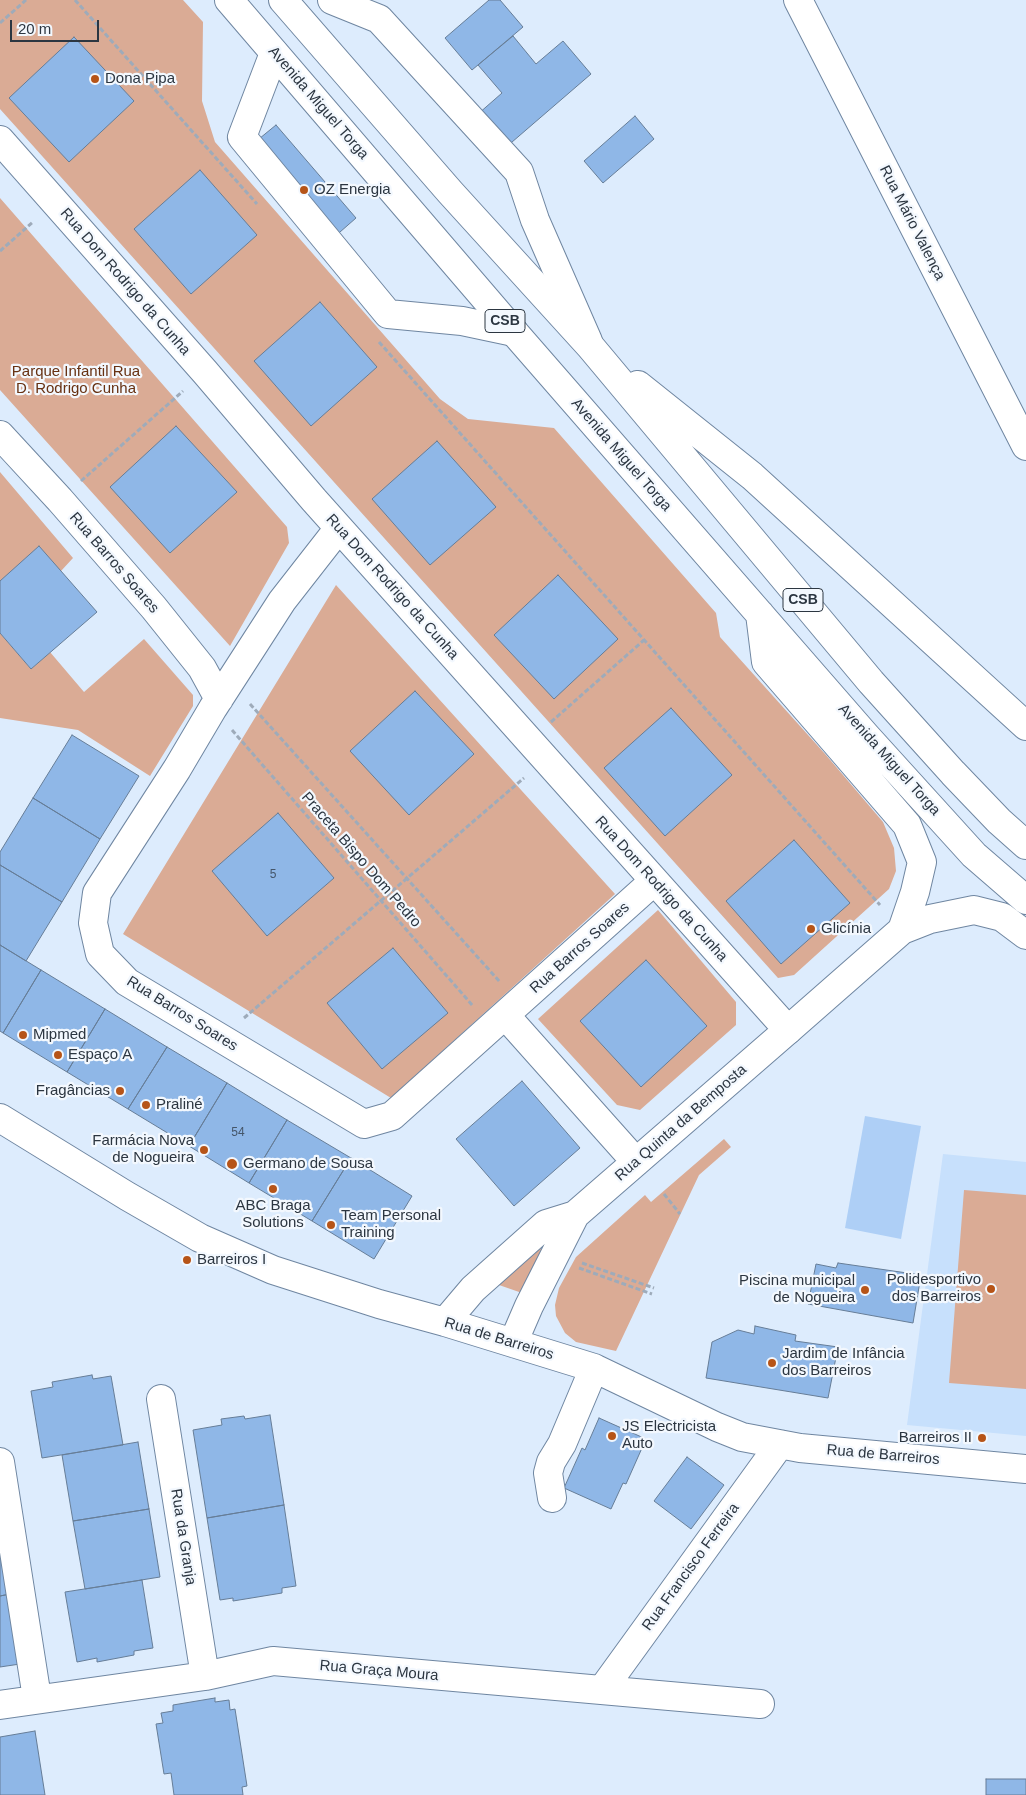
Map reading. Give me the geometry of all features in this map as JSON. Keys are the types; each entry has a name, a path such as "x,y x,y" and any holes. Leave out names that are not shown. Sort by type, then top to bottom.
{"main road":[{"name":"Avenida Miguel Torga","path":"228,0 866,736 974,855 1026,900"},
{"name":"CSB","path":"283,0 450,192 590,346 871,682 953,773 1026,845"},
{"path":"332,0 379,19 519,172 535,220 590,346 752,476 1026,726"},
{"name":"Rua Mário Valença","path":"798,0 1026,446"},
{"path":"274,53 242,137 388,314 462,321 514,332"},
{"name":"Rua Dom Rodrigo da Cunha","path":"0,140 205,372 339,528 788,1030"},
{"name":"Rua Barros Soares","path":"0,435 60,500 178,638 221,696"},
{"name":"Rua Barros Soares","path":"339,528 282,601 221,696 178,769 97,893 93,923 100,954 127,982 364,1124 392,1116 654,881"},
{"path":"760,614 766,662 907,825 922,862 915,892 902,930"},
{"path":"902,930 930,919 974,910 1002,917 1026,935"},
{"name":"Rua Quinta da Bemposta","path":"513,1344 529,1306 575,1215 902,930"},
{"path":"505,1015 636,1162"},
{"name":"Rua de Barreiros","path":"0,1118 127,1196 200,1238 273,1270 379,1304 445,1322 594,1368 717,1427 742,1437 800,1448 1026,1469"},
{"name":"Rua Quinta da Bemposta","path":"445,1322 473,1289 546,1224 575,1215"},
{"path":"552,1498 548,1473 551,1462 562,1444 594,1368"},
{"name":"Rua da Granja","path":"160,1399 205,1676"},
{"name":"Rua Francisco Ferreira","path":"602,1690 780,1444"},
{"path":"0,1462 37,1698"},
{"name":"Rua Graça Moura","path":"0,1705 37,1698 205,1676 274,1661 760,1704"}],"path":[{"path":"0,23 26,0"},
{"path":"75,0 260,208"},
{"path":"0,251 56,203"},
{"path":"373,335 880,905"},
{"path":"60,500 205,372"},
{"path":"220,1038 406,879 537,750 644,640"},
{"path":"221,696 406,879 505,1015"},
{"name":"Praceta Bispo Dom Pedro","path":"221,696 381,900 505,1015"},
{"path":"664,1194 680,1214"},
{"path":"574,1261 654,1288"},
{"path":"571,1266 652,1294"}],"shaded area":[{"name":"Piscina municipal de Nogueira","path":"865,1116 921,1126 901,1239 845,1228"},
{"path":"943,1154 1026,1162 1026,1436 907,1425"}],"green space":[{"path":"0,0 183,0 203,22 202,101 215,142 440,399 468,419 554,428 716,613 720,637 826,755 883,822 894,848 896,871 889,889 794,975 778,978 0,109"},
{"name":"Parque Infantil Rua D. Rodrigo Cunha","path":"0,198 287,527 289,543 230,646 0,390"},
{"path":"0,472 73,558 61,571 0,581"},
{"path":"336,585 615,894 391,1098 123,934"},
{"path":"0,633 31,669 50,652 84,692 144,639 193,695 193,706 150,776 78,730 0,718"},
{"path":"658,910 736,1002 736,1025 640,1110 617,1105 538,1019"},
{"path":"724,1139 731,1147 699,1175 616,1351 576,1342 565,1333 556,1316 555,1305 559,1288 576,1257 645,1195 651,1202"},
{"name":"Polidesportivo dos Barreiros","path":"964,1190 1026,1195 1026,1389 949,1383"},
{"path":"539,1248 544,1251 522,1293 499,1285"}],"building":[{"path":"489,0 500,0 523,27 472,70 445,38"},
{"path":"513,36 536,64 563,41 591,74 490,161 462,128 502,93 478,65"},
{"path":"74,37 134,101 69,162 9,98"},
{"path":"635,116 654,139 603,183 584,161"},
{"path":"276,125 356,218 324,246 243,152"},
{"path":"200,170 257,235 191,294 134,229"},
{"path":"320,302 377,367 311,426 254,361"},
{"path":"176,426 237,492 170,553 110,487"},
{"path":"437,441 496,507 430,565 372,499"},
{"path":"39,546 97,612 31,669 0,633 0,581"},
{"path":"558,575 618,639 554,699 494,635"},
{"path":"415,691 474,754 409,815 350,751"},
{"path":"671,708 732,775 665,836 604,768"},
{"path":"72,735 139,776 100,839 33,798"},
{"path":"33,798 100,839 62,902 0,865 0,852"},
{"path":"278,813 334,878 267,936 212,871"},
{"path":"794,840 850,903 781,964 726,901"},
{"path":"0,865 62,902 26,961 0,945"},
{"path":"0,945 41,970 3,1033 0,1031"},
{"path":"393,948 448,1013 382,1069 327,1003"},
{"path":"646,960 707,1026 641,1087 580,1021"},
{"path":"41,970 105,1009 67,1072 3,1033"},
{"path":"105,1009 167,1047 128,1109 67,1072"},
{"path":"167,1047 227,1083 189,1146 128,1109"},
{"path":"522,1081 580,1148 514,1206 456,1139"},
{"path":"227,1083 287,1120 249,1183 189,1146"},
{"path":"287,1120 351,1158 312,1221 249,1183"},
{"path":"351,1158 412,1196 374,1259 312,1221"},
{"name":"Piscina municipal de Nogueira","path":"838,1263 921,1275 913,1323 808,1304 816,1264 836,1268"},
{"name":"Jardim de Infância dos Barreiros","path":"755,1326 796,1335 795,1341 838,1347 828,1398 706,1378 712,1342 738,1330 754,1334"},
{"path":"92,1375 93,1379 111,1376 123,1445 42,1458 31,1391 53,1387 52,1382"},
{"path":"270,1415 284,1505 207,1518 193,1430 222,1425 221,1419 244,1416 245,1419"},
{"path":"599,1418 646,1439 626,1484 623,1483 611,1509 564,1488 582,1448 585,1450"},
{"path":"138,1442 149,1509 73,1521 62,1455"},
{"path":"687,1457 724,1485 691,1529 654,1501"},
{"path":"284,1505 296,1586 282,1588 282,1593 233,1601 233,1598 220,1600 207,1518"},
{"path":"149,1509 160,1577 85,1589 73,1521"},
{"path":"0,1527 10,1594 0,1596"},
{"path":"142,1580 153,1648 134,1651 134,1655 97,1662 97,1658 77,1662 65,1592"},
{"path":"10,1594 20,1664 0,1667 0,1596"},
{"path":"215,1698 215,1702 229,1700 230,1710 235,1709 247,1786 242,1787 243,1795 174,1795 171,1773 164,1774 156,1724 163,1723 161,1713 173,1711 173,1705"},
{"path":"35,1731 45,1795 0,1795 0,1737"},
{"path":"986,1779 1026,1779 1026,1795 986,1795"}],"place":[{"name":"Dona Pipa","path":"95,79"},
{"name":"OZ Energia","path":"304,190"},
{"name":"Glicínia","path":"811,929"},
{"name":"Mipmed","path":"23,1035"},
{"name":"Espaço A","path":"58,1055"},
{"name":"Fragâncias","path":"120,1091"},
{"name":"Praliné","path":"146,1105"},
{"name":"Farmácia Nova de Nogueira","path":"204,1150"},
{"name":"Germano de Sousa","path":"232,1164"},
{"name":"ABC Braga Solutions","path":"273,1189"},
{"name":"Team Personal Training","path":"331,1225"},
{"name":"Barreiros I","path":"187,1260"},
{"name":"Polidesportivo dos Barreiros","path":"991,1289"},
{"name":"Piscina municipal de Nogueira","path":"865,1290"},
{"name":"Jardim de Infância dos Barreiros","path":"772,1363"},
{"name":"JS Electricista Auto","path":"612,1436"},
{"name":"Barreiros II","path":"982,1438"}]}
